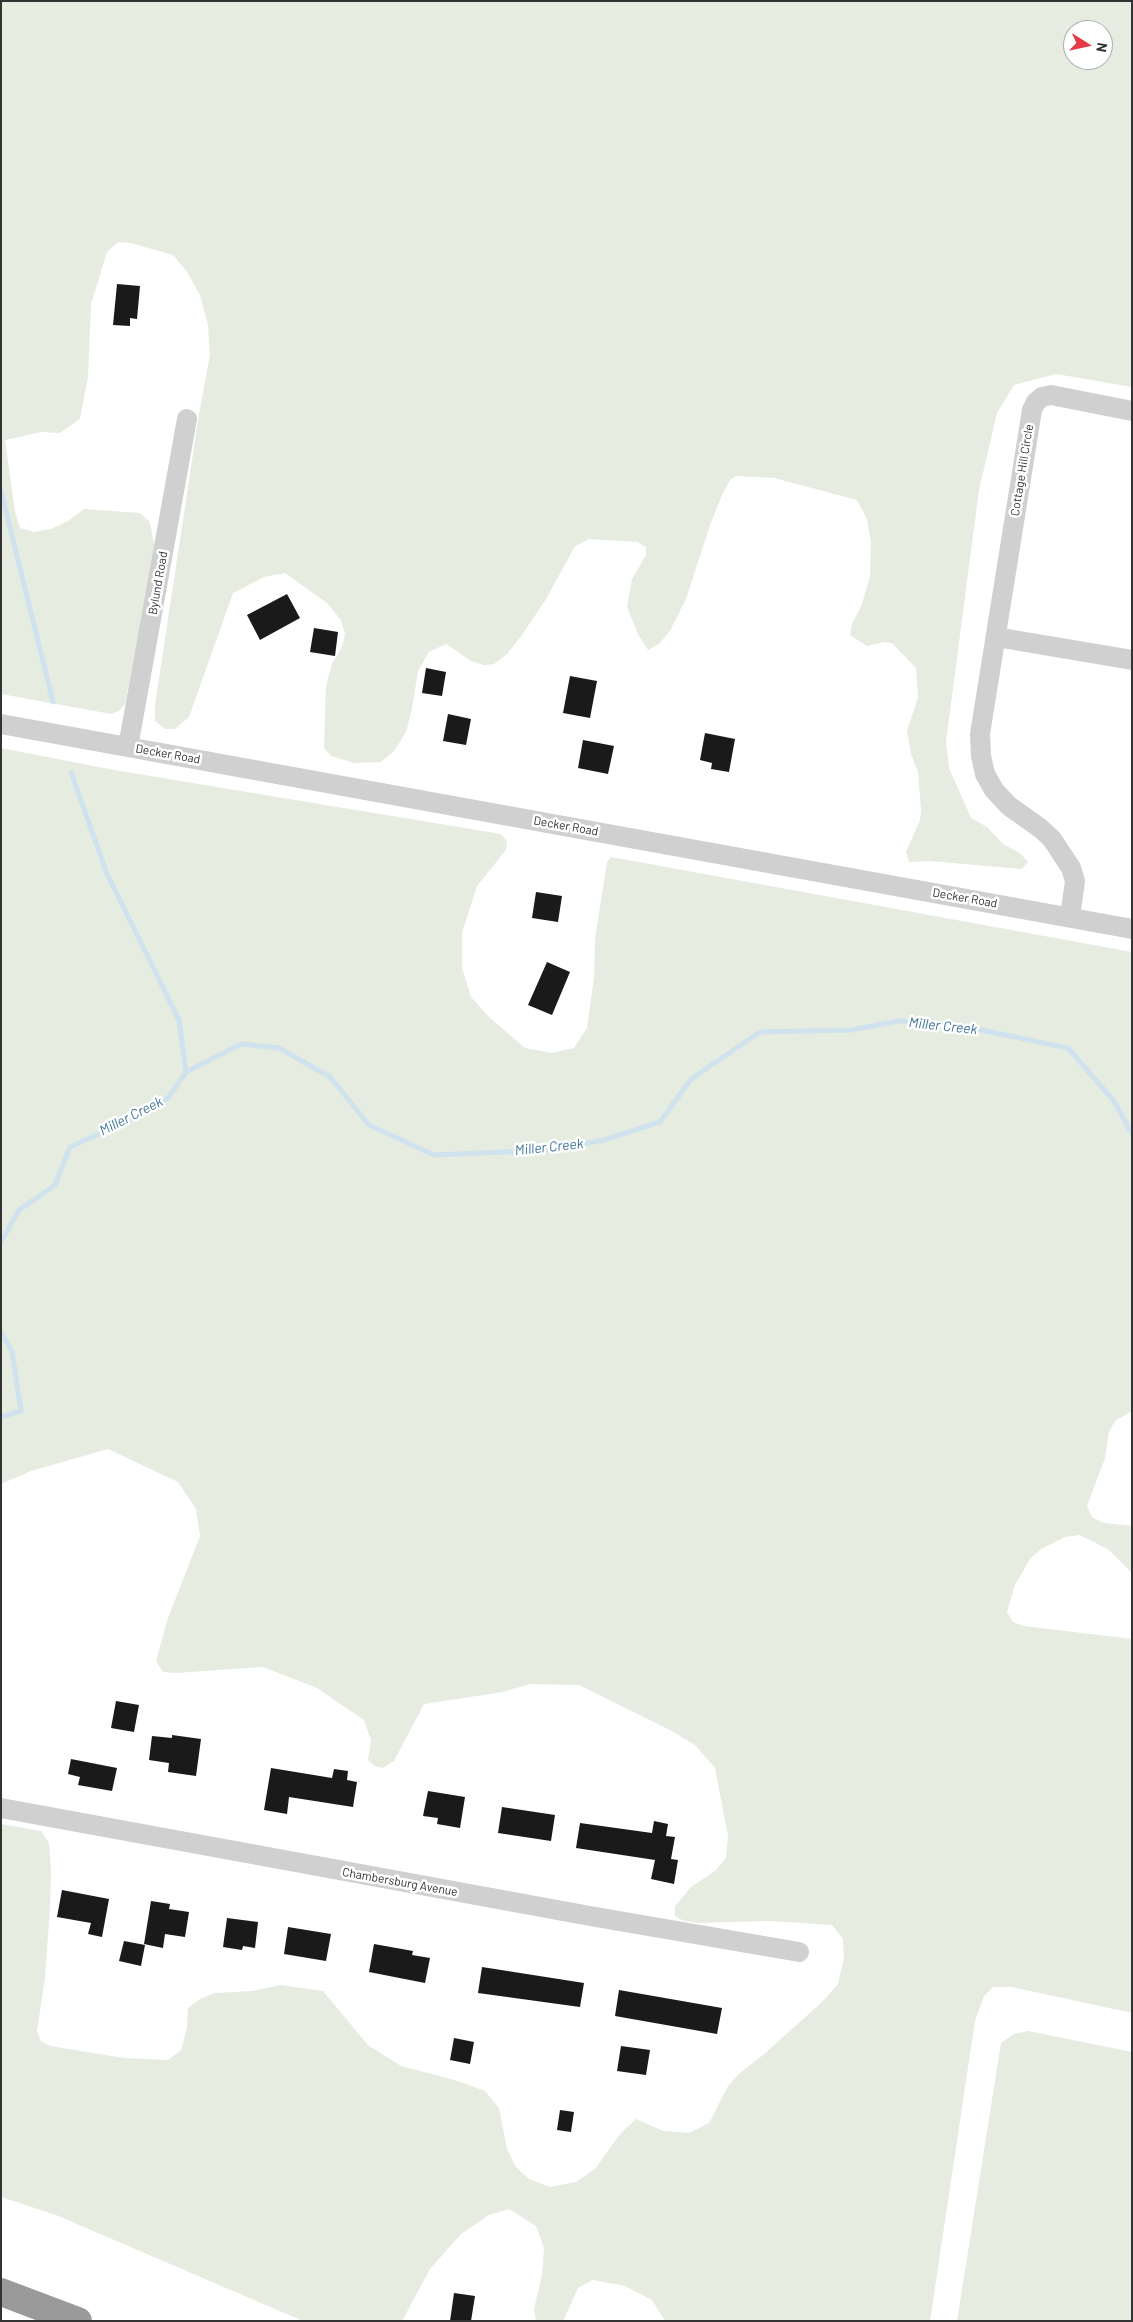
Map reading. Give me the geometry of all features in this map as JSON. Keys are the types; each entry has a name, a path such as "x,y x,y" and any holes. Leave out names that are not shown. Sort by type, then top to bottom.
{"highway":[{"path":"1,2292 78,2321"}],"street":[{"name":"Cottage Hill Circle","path":"1070,918 1075,881 1066,860 1052,839 1009,806 994,790 985,774 980,756 980,734 1032,410 1036,402 1042,397 1051,396 1132,410"},
{"name":"Bylund Road","path":"128,747 187,419"},
{"path":"996,637 1132,660"},
{"name":"Decker Road","path":"1,724 1132,928"},
{"name":"Chambersburg Avenue","path":"1,1808 580,1915 799,1952"}],"shaded area":[{"path":"1,1 1132,1 1132,387 1056,374 1014,385 997,413 979,490 946,742 949,768 971,818 987,827 1003,844 1020,853 1028,862 1022,869 929,861 909,862 906,852 920,820 921,810 918,772 911,754 907,731 918,697 916,668 892,643 884,642 867,646 850,635 852,624 862,604 870,576 871,542 867,519 857,500 774,478 736,476 730,480 710,525 686,599 670,631 659,644 648,650 638,634 627,607 632,579 646,555 646,547 637,542 589,539 575,546 545,601 519,639 507,654 494,664 484,665 471,661 446,644 429,652 418,671 406,732 394,751 381,762 354,763 331,756 324,748 326,686 332,664 342,647 345,634 341,620 327,603 285,573 264,577 233,593 189,717 175,729 165,729 155,721 155,705 199,414 210,355 208,325 200,295 187,272 173,255 131,243 118,242 107,252 91,304 88,377 80,419 60,433 41,432 5,440 15,512 20,528 34,532 51,529 68,521 84,509 140,513 150,522 155,550 125,704 119,711 111,714 1,694"},
{"path":"1,748 114,770 501,834 507,841 506,850 477,886 462,933 462,968 471,997 489,1017 525,1048 552,1053 574,1048 587,1028 594,978 595,939 607,862 611,857 1132,952 1132,1411 1115,1421 1109,1432 1105,1458 1087,1506 1092,1517 1104,1523 1132,1526 1132,1573 1109,1550 1079,1535 1065,1537 1041,1549 1030,1559 1015,1585 1007,1612 1013,1622 1024,1626 1132,1639 1132,2013 1012,1987 993,1987 984,1996 975,2021 930,2321 665,2321 652,2300 625,2286 593,2280 578,2288 563,2321 536,2321 534,2309 542,2274 544,2248 536,2226 509,2209 489,2215 461,2234 430,2269 402,2321 303,2321 56,2215 1,2197 1,1824 41,1831 49,1843 51,1870 50,1909 45,1977 37,2031 41,2041 50,2046 124,2058 168,2060 181,2050 187,2028 188,2008 200,1999 215,1993 252,1991 280,1985 323,1991 368,2045 401,2066 458,2081 485,2091 499,2108 507,2149 515,2166 529,2179 550,2187 576,2182 595,2169 620,2134 636,2119 663,2131 689,2133 709,2123 728,2086 740,2073 822,2002 838,1984 844,1958 843,1939 832,1925 770,1921 697,1923 682,1920 675,1916 675,1906 691,1887 715,1871 726,1858 728,1836 715,1768 695,1745 670,1730 579,1685 530,1684 503,1692 424,1704 394,1761 383,1768 375,1766 368,1760 371,1740 364,1720 317,1688 263,1667 176,1673 163,1672 156,1661 168,1618 200,1536 196,1509 178,1482 108,1449 31,1471 1,1484"},
{"path":"1028,2031 1132,2052 1132,2321 957,2321 1001,2043 1014,2034"}],"building":[{"path":"117,284 140,286 137,319 130,318 130,326 113,325"},
{"path":"287,594 300,618 260,640 247,615"},
{"path":"314,628 338,632 335,656 310,652"},
{"path":"426,668 446,672 442,696 422,693"},
{"path":"570,676 597,681 590,718 563,713"},
{"path":"448,714 471,719 466,745 443,741"},
{"path":"705,733 735,739 729,772 711,769 712,763 700,760"},
{"path":"583,740 614,746 608,774 578,768"},
{"path":"536,892 562,896 558,922 532,918"},
{"path":"547,962 570,972 552,1015 528,1005"},
{"path":"116,1701 139,1705 134,1732 111,1728"},
{"path":"172,1735 201,1739 196,1776 168,1772 169,1763 149,1760 152,1736 172,1738"},
{"path":"71,1759 117,1768 112,1791 78,1785 80,1777 68,1774"},
{"path":"271,1768 332,1778 334,1769 348,1771 347,1780 357,1782 353,1807 289,1797 287,1814 264,1810"},
{"path":"428,1791 465,1797 460,1828 437,1824 438,1818 423,1816"},
{"path":"502,1807 555,1815 551,1841 498,1833"},
{"path":"654,1821 668,1824 666,1836 675,1837 671,1859 678,1860 674,1884 651,1879 655,1860 576,1848 580,1823 652,1833"},
{"path":"62,1890 109,1899 102,1937 88,1934 91,1923 57,1917"},
{"path":"151,1901 170,1904 169,1909 189,1912 185,1937 165,1934 163,1948 144,1944"},
{"path":"227,1918 258,1922 255,1948 243,1946 242,1950 223,1947"},
{"path":"288,1927 331,1934 326,1961 284,1954"},
{"path":"124,1941 145,1945 141,1966 119,1961"},
{"path":"374,1944 413,1951 412,1955 430,1958 425,1983 369,1972"},
{"path":"482,1967 584,1983 580,2007 478,1993"},
{"path":"619,1990 722,2008 717,2034 615,2016"},
{"path":"454,2038 474,2042 470,2064 450,2060"},
{"path":"621,2046 650,2050 646,2075 617,2071"},
{"path":"560,2110 574,2112 571,2132 557,2130"},
{"path":"454,2293 475,2296 471,2321 450,2321"}],"waterway":[{"path":"1,491 53,702"},
{"path":"71,772 107,874 179,1020 186,1072"},
{"name":"Miller Creek","path":"1,1242 19,1210 55,1185 70,1147 123,1123 168,1098 186,1072 241,1044 279,1048 330,1077 369,1125 434,1155 551,1150 604,1140 660,1122 691,1079 760,1032 851,1030 899,1021 957,1025 1068,1048 1114,1101 1132,1134"},
{"name":"Miller Creek","path":"1,1332 12,1352 21,1411 1,1417"}]}
